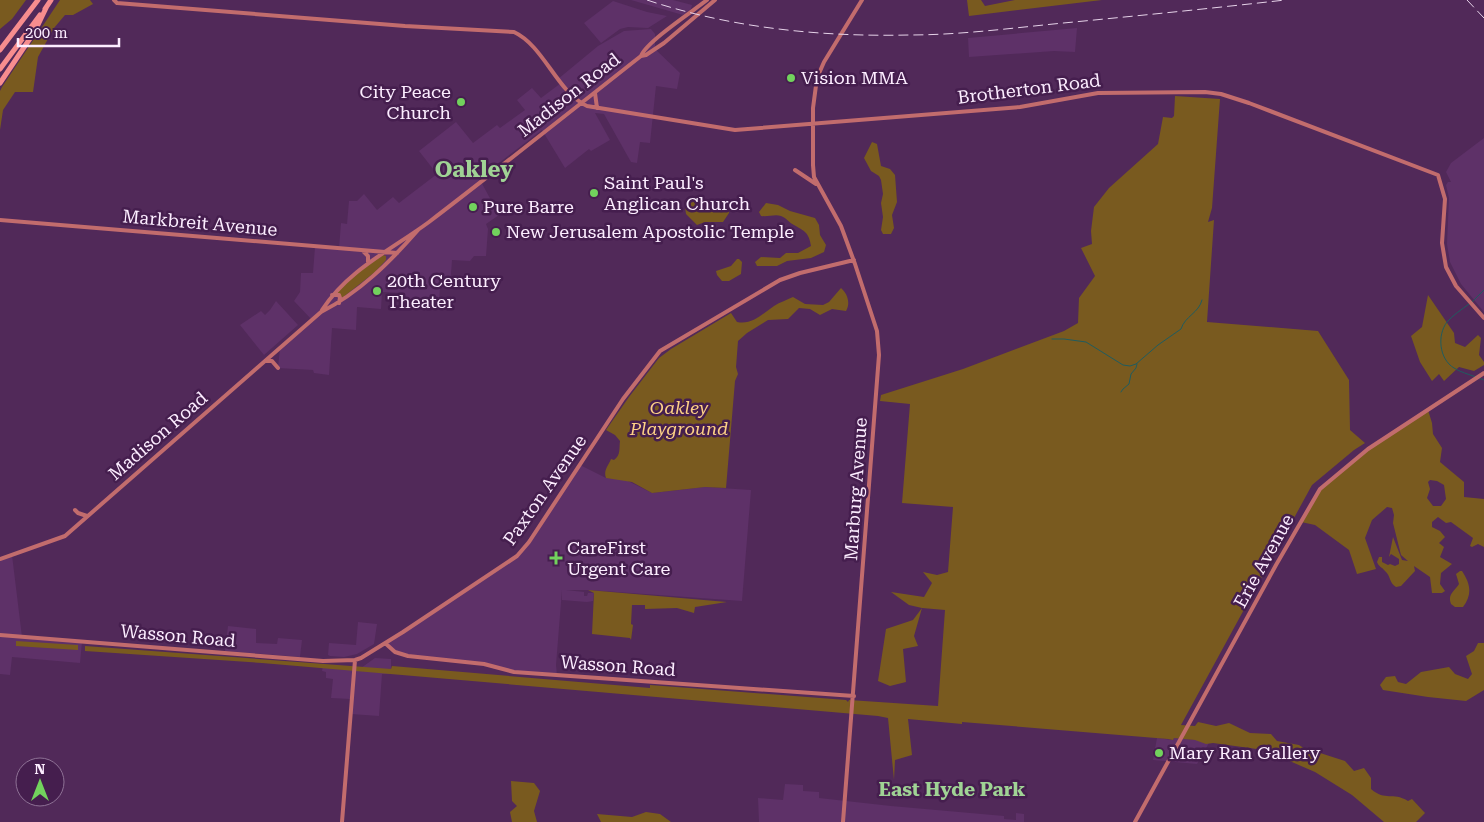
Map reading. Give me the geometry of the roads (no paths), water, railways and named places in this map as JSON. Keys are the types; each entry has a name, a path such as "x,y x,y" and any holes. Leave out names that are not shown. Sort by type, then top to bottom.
{"highway":[{"path":"0,50 38,0"},
{"path":"0,69 51,0"},
{"path":"0,83 35,31 47,6"}],"street":[{"path":"114,0 117,3 377,24 514,32 528,42 575,100 581,104"},
{"name":"Madison Road","path":"641,56 643,51 658,37 707,0"},
{"name":"Madison Road","path":"321,312 331,296 346,280 368,262 418,230 641,56 651,52 673,36 715,0"},
{"name":"Marburg Avenue","path":"843,822 879,355 874,322 854,260 841,226 817,184 813,171 812,124 814,93 819,73 862,0"},
{"name":"Brotherton Road","path":"581,104 735,130 1013,108 1098,93 1205,92 1221,94 1249,102 1438,175 1445,199 1442,243 1444,259 1453,280 1484,318"},
{"path":"595,93 597,108"},
{"path":"795,170 817,184"},
{"name":"Markbreit Avenue","path":"0,220 397,253"},
{"name":"Madison Road","path":"0,559 65,536 321,312 338,303 368,280 418,230"},
{"path":"402,248 407,236"},
{"path":"363,250 368,256 368,262"},
{"name":"Paxton Avenue","path":"355,660 385,643 521,552 623,399 660,352 780,280 800,273 854,260"},
{"path":"339,295 338,303 332,302 331,296 339,295"},
{"path":"264,361 272,361 278,368"},
{"name":"Erie Avenue","path":"1135,822 1276,565 1320,489 1368,449 1482,374"},
{"path":"75,510 87,516"},
{"name":"Wasson Road","path":"0,635 323,661 355,660"},
{"name":"Wasson Road","path":"385,643 395,652 408,656 484,664 514,672 854,696"},
{"path":"342,822 355,660"}],"waterway":[{"path":"1472,302 1484,290"},
{"path":"1052,339 1086,342 1123,365 1130,366 1136,364 1181,329 1202,300"},
{"path":"1469,304 1447,322 1442,333 1441,346 1445,359 1449,364 1459,371 1476,377"},
{"path":"1121,392 1129,384 1131,374 1137,364"},
{"path":"1479,378 1484,380"}],"railway":[{"path":"647,0 711,18 776,29 876,35 930,35 971,32 1285,0"},
{"path":"1467,0 1484,18"}],"place":[{"name":"Vision MMA","path":"791,78"},
{"name":"City Peace Church","path":"461,102"},
{"name":"Saint Paul's Anglican Church","path":"594,193"},
{"name":"Pure Barre","path":"473,207"},
{"name":"New Jerusalem Apostolic Temple","path":"496,232"},
{"name":"20th Century Theater","path":"377,291"},
{"name":"CareFirst Urgent Care","path":"556,558"},
{"name":"Mary Ran Gallery","path":"1159,753"}],"district":[{"name":"Oakley","path":"474,169"},
{"name":"East Hyde Park","path":"952,789"}],"park label":[{"name":"Oakley Playground","path":"679,418"}]}
